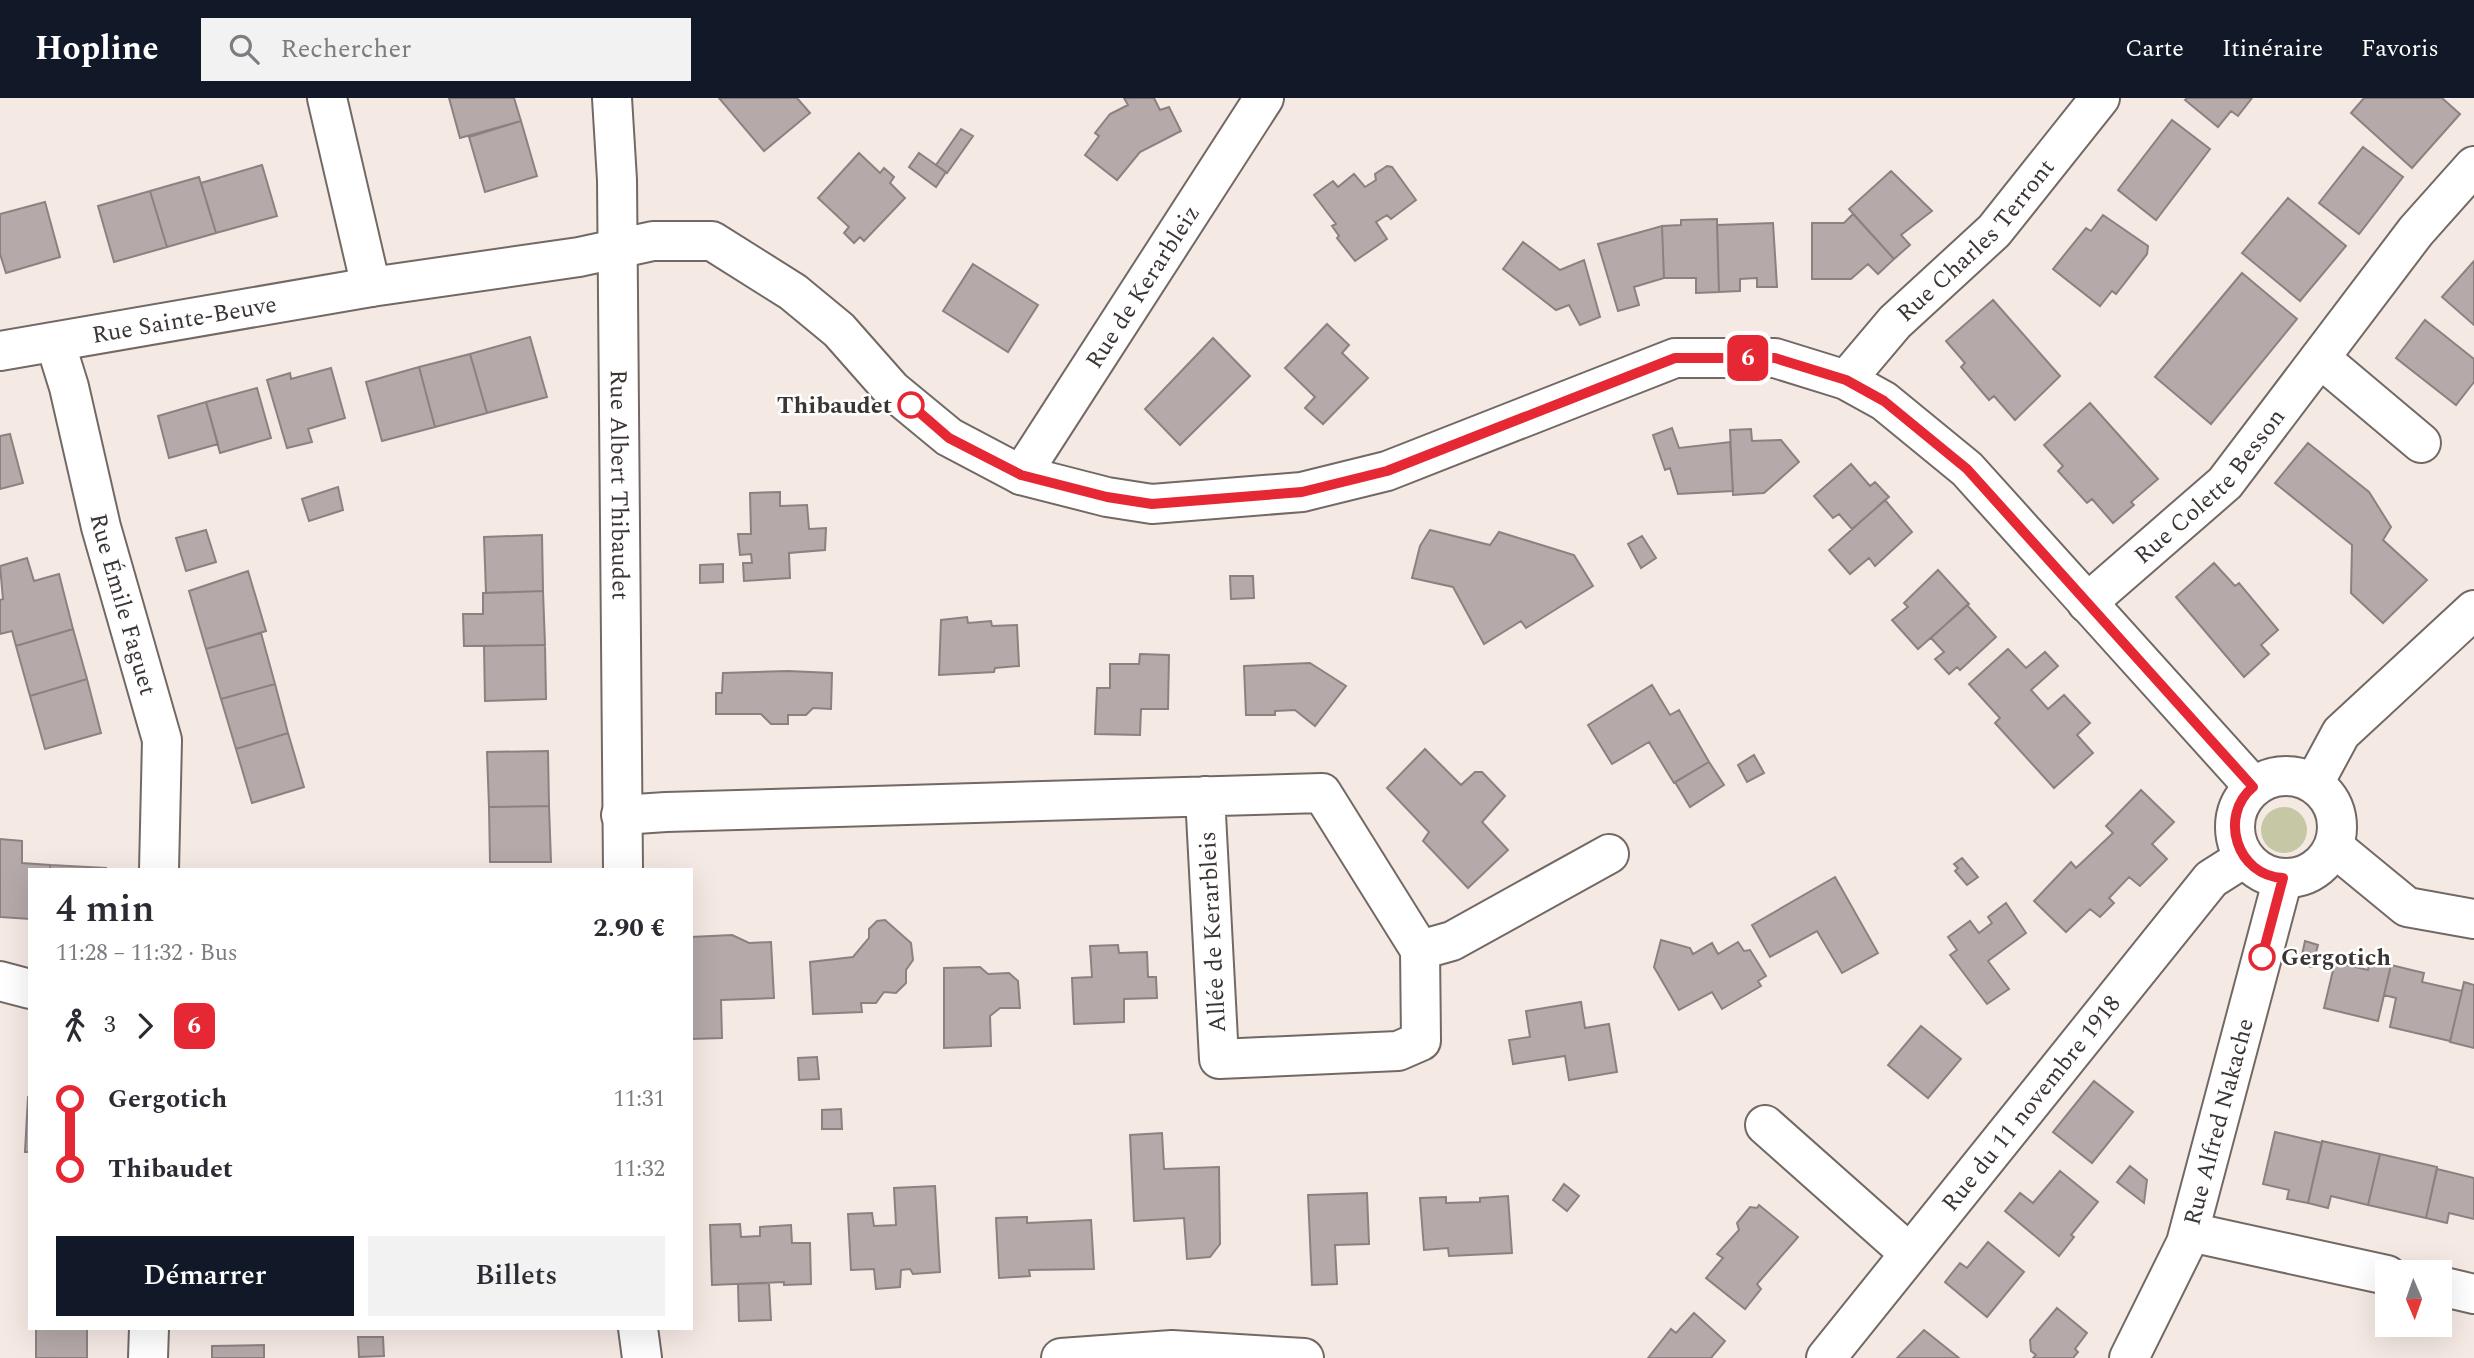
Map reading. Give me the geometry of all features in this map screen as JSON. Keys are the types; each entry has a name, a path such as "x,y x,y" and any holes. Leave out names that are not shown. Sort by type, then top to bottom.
{"street":[{"path":"327,98 371,287"},
{"name":"Rue Albert Thibaudet","path":"612,98 617,180 615,251 621,815 624,868"},
{"name":"Rue de Kerarbleiz","path":"1021,475 1264,98"},
{"name":"Rue Charles Terront","path":"1846,380 1895,322 1994,231 2099,98"},
{"name":"Rue Colette Besson","path":"2087,603 2225,484 2416,231 2474,166"},
{"name":"Rue Sainte-Beuve","path":"0,351 371,287 615,251 653,241 712,241 793,292 839,330 892,390 949,438 1021,475 1107,497 1152,504 1302,492 1387,471 1675,358 1775,358 1846,380 1884,401 1967,469 2253,787"},
{"name":"Rue Émile Faguet","path":"55,342 69,387 101,527 162,740 159,868"},
{"path":"2320,358 2421,443"},
{"path":"2314,783 2341,733 2474,610"},
{"path":"2280,776 2298,776 2314,783 2328,796 2336,812 2337,830 2333,847 2323,863 2309,873 2283,878 2257,870 2244,858 2236,841 2234,824 2238,806 2253,787 2280,776"},
{"name":"Allée de Kerarbleis","path":"621,815 1205,796 1322,793 1420,950 1421,1041 1398,1051 1219,1059 1205,796"},
{"path":"2333,847 2407,907 2474,919"},
{"path":"1420,950 1452,941 1609,854"},
{"name":"Rue du 11 novembre 1918","path":"1826,1358 2211,879 2244,858"},
{"name":"Rue Alfred Nakache","path":"2129,1358 2190,1232 2283,878"},
{"path":"0,981 28,988"},
{"path":"1765,1125 1909,1253"},
{"path":"2190,1232 2375,1272"},
{"path":"2452,1289 2474,1294"},
{"path":"148,1358 149,1330"},
{"path":"638,1330 642,1358"},
{"path":"1061,1358 1172,1350 1214,1355 1304,1358"}],"green space":[{"path":"2284,807 2300,814 2307,830 2300,846 2284,853 2268,846 2261,830 2268,814"}],"building":[{"path":"449,98 514,98 521,121 460,138"},
{"path":"719,98 797,98 810,113 764,151"},
{"path":"1124,98 1154,98 1160,110 1169,107 1181,131 1140,152 1117,180 1085,155 1099,136 1095,133 1110,114 1128,105"},
{"path":"2252,98 2238,116 2231,111 2218,127 2185,100"},
{"path":"2364,98 2442,98 2460,114 2412,168 2351,113"},
{"path":"2172,120 2210,149 2156,220 2118,190"},
{"path":"521,121 537,176 485,192 469,137"},
{"path":"961,129 973,136 947,173 936,165"},
{"path":"2363,147 2403,177 2359,234 2319,203"},
{"path":"859,153 880,173 884,168 894,177 890,183 905,198 864,241 860,237 854,243 844,233 849,227 818,198"},
{"path":"919,153 946,172 936,187 909,167"},
{"path":"262,165 277,216 216,233 201,183"},
{"path":"1387,166 1392,167 1416,200 1391,219 1387,215 1376,222 1387,239 1355,261 1337,238 1339,236 1332,226 1336,224 1314,195 1333,181 1338,187 1354,174 1365,187 1376,180 1375,174"},
{"path":"1891,171 1932,211 1901,235 1910,245 1894,259 1849,209"},
{"path":"199,177 216,233 167,247 150,191"},
{"path":"150,191 167,247 114,262 98,206"},
{"path":"2288,198 2346,246 2300,301 2242,253"},
{"path":"45,202 60,257 6,273 0,254 0,214"},
{"path":"1853,214 1894,259 1878,274 1868,264 1851,279 1812,279 1812,223 1844,223"},
{"path":"2103,215 2148,246 2147,254 2116,294 2112,291 2100,306 2053,269 2086,228 2091,231"},
{"path":"1717,219 1719,292 1696,293 1696,278 1664,278 1662,226 1681,225 1681,220"},
{"path":"1773,223 1777,287 1757,287 1757,278 1740,279 1740,291 1719,292 1717,225"},
{"path":"1662,226 1664,278 1634,287 1639,305 1618,311 1598,244"},
{"path":"1523,242 1560,270 1584,260 1600,317 1580,325 1569,305 1556,310 1503,269"},
{"path":"2474,261 2474,325 2442,297"},
{"path":"973,264 1038,305 1008,352 943,311"},
{"path":"2242,273 2297,319 2211,424 2155,377"},
{"path":"1993,300 2060,376 2015,420 1994,396 1989,400 1961,367 1965,363 1946,341"},
{"path":"2425,320 2474,359 2474,382 2456,405 2396,358"},
{"path":"1327,324 1349,345 1342,353 1368,378 1323,424 1305,408 1315,397 1285,368"},
{"path":"530,337 547,397 487,413 470,354"},
{"path":"1213,338 1250,376 1180,445 1145,409"},
{"path":"470,354 487,413 435,427 419,367"},
{"path":"419,367 435,427 382,441 366,382"},
{"path":"331,368 345,418 308,429 312,442 287,448 267,380 290,373 291,379"},
{"path":"257,388 271,438 220,453 206,402"},
{"path":"206,402 218,444 169,458 158,416"},
{"path":"2090,403 2158,479 2131,502 2134,505 2113,523 2092,499 2087,503 2058,471 2063,466 2044,445"},
{"path":"1672,428 1679,448 1730,442 1733,491 1678,494 1670,468 1665,470 1653,435"},
{"path":"1751,429 1752,441 1781,440 1799,462 1764,493 1733,495 1730,430"},
{"path":"10,434 23,483 0,489 0,436"},
{"path":"2308,443 2369,492 2391,527 2383,540 2427,580 2383,623 2351,593 2352,545 2275,483"},
{"path":"1851,464 1870,486 1875,482 1889,497 1852,529 1839,514 1833,518 1814,496"},
{"path":"338,487 343,510 309,521 302,499"},
{"path":"780,492 780,506 807,505 809,529 826,528 825,550 789,553 790,578 744,581 743,563 752,563 751,554 740,555 738,534 751,534 750,493"},
{"path":"1885,500 1912,532 1875,566 1869,558 1850,574 1829,550"},
{"path":"206,530 216,562 186,571 176,538"},
{"path":"1430,530 1490,545 1499,532 1574,555 1593,586 1526,628 1521,621 1484,644 1453,587 1412,578 1420,546"},
{"path":"542,535 543,591 486,593 484,537"},
{"path":"1642,536 1656,558 1641,568 1628,544"},
{"path":"27,558 34,581 59,574 73,629 16,646 12,631 0,634 0,600 3,599 0,566"},
{"path":"2214,563 2235,586 2239,583 2278,630 2261,645 2269,654 2244,677 2176,597"},
{"path":"723,564 723,582 700,583 700,565"},
{"path":"1938,570 1969,604 1918,649 1892,620 1908,607 1904,603"},
{"path":"248,571 266,631 206,649 189,591"},
{"path":"1230,576 1253,576 1254,598 1231,599"},
{"path":"543,591 545,645 464,646 463,614 483,614 483,593"},
{"path":"1967,605 1996,637 1960,670 1957,667 1949,674 1935,659 1944,652 1931,638"},
{"path":"967,617 968,623 991,621 992,626 1017,625 1019,666 995,668 994,672 939,675 941,620"},
{"path":"73,629 87,679 30,696 16,646"},
{"path":"261,633 275,684 221,699 206,649"},
{"path":"545,645 546,699 485,701 484,646"},
{"path":"2008,649 2026,668 2045,652 2058,666 2031,690 2048,709 2064,695 2090,723 2077,735 2093,753 2054,788 1995,723 2000,718 1969,684"},
{"path":"1140,654 1169,655 1168,709 1141,709 1140,735 1095,734 1097,688 1110,688 1110,664 1139,664"},
{"path":"1310,663 1346,686 1315,726 1295,710 1275,711 1275,715 1246,715 1244,666"},
{"path":"723,673 832,673 831,709 813,708 806,715 788,715 788,724 771,724 761,714 716,714 716,693 722,693"},
{"path":"87,679 101,733 45,749 30,696"},
{"path":"275,684 288,733 236,749 221,699"},
{"path":"1652,685 1670,715 1679,710 1709,762 1674,783 1649,742 1612,764 1588,725"},
{"path":"288,733 304,787 252,803 236,749"},
{"path":"1425,749 1461,785 1475,772 1482,772 1505,796 1482,822 1508,850 1468,888 1423,841 1429,832 1387,788"},
{"path":"548,751 549,806 489,807 487,752"},
{"path":"1754,755 1764,773 1747,782 1738,765"},
{"path":"1709,762 1724,785 1690,807 1675,782"},
{"path":"2141,790 2174,822 2152,844 2167,859 2140,886 2129,877 2109,898 2114,903 2100,917 2090,909 2066,932 2034,901 2071,862 2076,868 2113,833 2106,826"},
{"path":"549,806 551,862 490,862 489,807"},
{"path":"0,839 22,841 22,863 50,865 50,868 28,868 28,919 0,917"},
{"path":"1962,858 1978,877 1967,885 1955,871 1958,868 1954,864"},
{"path":"50,865 106,868 50,868"},
{"path":"1835,877 1878,953 1842,973 1817,931 1770,957 1752,925"},
{"path":"2006,903 2026,933 1988,961 2009,989 1987,1004 1950,955 1957,950 1948,937 1970,921 1979,933 1992,923 1988,917"},
{"path":"885,920 911,943 913,960 906,970 906,983 896,993 884,992 876,1003 861,1003 862,1012 813,1014 810,962 853,957 869,938 869,929 877,921"},
{"path":"732,935 749,943 771,942 774,998 721,1000 722,1038 693,1039 693,937"},
{"path":"1661,940 1690,948 1693,954 1712,943 1718,954 1738,942 1744,951 1750,950 1766,976 1758,981 1761,986 1722,1009 1712,992 1679,1010 1654,967"},
{"path":"2305,941 2318,945 2312,967 2300,964"},
{"path":"1118,945 1119,953 1147,952 1148,977 1156,977 1157,998 1124,999 1124,1022 1074,1024 1072,978 1092,977 1090,946"},
{"path":"2370,961 2391,965 2378,1021 2324,1008 2335,962 2368,970"},
{"path":"2391,965 2424,973 2422,982 2462,991 2450,1041 2390,1027 2396,998 2384,995"},
{"path":"980,967 988,974 1009,973 1018,981 1020,1008 1000,1008 990,1016 991,1046 944,1048 944,968"},
{"path":"2464,982 2474,985 2474,1048 2450,1042"},
{"path":"1581,1002 1585,1028 1609,1024 1617,1072 1569,1080 1565,1056 1513,1064 1509,1040 1530,1037 1526,1011"},
{"path":"1921,1026 1961,1059 1928,1098 1888,1065"},
{"path":"817,1057 819,1079 799,1080 798,1058"},
{"path":"2094,1081 2133,1112 2092,1163 2053,1132"},
{"path":"28,1097 28,1152 25,1152"},
{"path":"841,1109 842,1129 822,1129 822,1110"},
{"path":"2275,1132 2322,1143 2308,1203 2287,1199 2289,1190 2263,1184"},
{"path":"1162,1133 1164,1169 1219,1167 1220,1244 1210,1257 1187,1259 1184,1218 1134,1221 1130,1135"},
{"path":"2322,1141 2380,1154 2368,1205 2331,1196 2328,1208 2308,1203"},
{"path":"2380,1154 2437,1167 2426,1218 2368,1205"},
{"path":"2130,1166 2147,1180 2144,1203 2117,1182"},
{"path":"2437,1169 2474,1178 2474,1219 2449,1213 2447,1223 2426,1218"},
{"path":"2060,1171 2098,1202 2071,1235 2074,1237 2059,1256 2005,1211 2020,1193 2033,1203"},
{"path":"1564,1184 1579,1196 1567,1211 1553,1200"},
{"path":"935,1186 940,1272 913,1274 910,1269 901,1270 900,1287 876,1289 874,1269 851,1270 848,1214 872,1213 874,1226 896,1225 894,1188"},
{"path":"1367,1193 1369,1244 1335,1245 1337,1284 1312,1285 1308,1195"},
{"path":"1508,1196 1512,1253 1449,1256 1448,1248 1424,1250 1420,1198 1446,1197 1446,1203 1480,1202 1480,1198"},
{"path":"1759,1205 1798,1237 1757,1284 1761,1289 1745,1309 1706,1278 1723,1258 1717,1254 1739,1230 1737,1223 1750,1207 1757,1208"},
{"path":"1027,1217 1027,1223 1091,1220 1094,1269 1029,1270 1030,1276 999,1278 996,1218"},
{"path":"740,1224 741,1237 760,1236 760,1227 791,1225 792,1243 810,1243 811,1284 784,1285 784,1282 712,1285 710,1225"},
{"path":"1988,1242 2024,1272 1987,1317 1945,1282 1960,1263 1967,1268"},
{"path":"769,1283 771,1320 739,1321 738,1284"},
{"path":"2057,1308 2087,1333 2075,1349 2078,1352 2073,1358 2033,1358 2036,1355 2031,1351 2030,1340"},
{"path":"1694,1313 1725,1341 1711,1358 1648,1358 1671,1329 1676,1333"},
{"path":"36,1330 87,1330 87,1358 36,1358"},
{"path":"1924,1330 1959,1358 1897,1358"},
{"path":"358,1337 383,1337 384,1356 359,1357"},
{"path":"264,1345 264,1358 212,1358 212,1346"}],"bus line":[{"name":"6","path":"911,405 949,438 1021,475 1107,497 1152,504 1302,492 1387,471 1675,358 1775,358 1846,380 1884,401 1967,469 2253,787 2238,806 2234,824 2236,841 2244,858 2257,870 2283,878 2262,957"}],"place":[{"name":"Thibaudet","path":"911,405"},
{"name":"Gergotich","path":"2262,957"}]}
